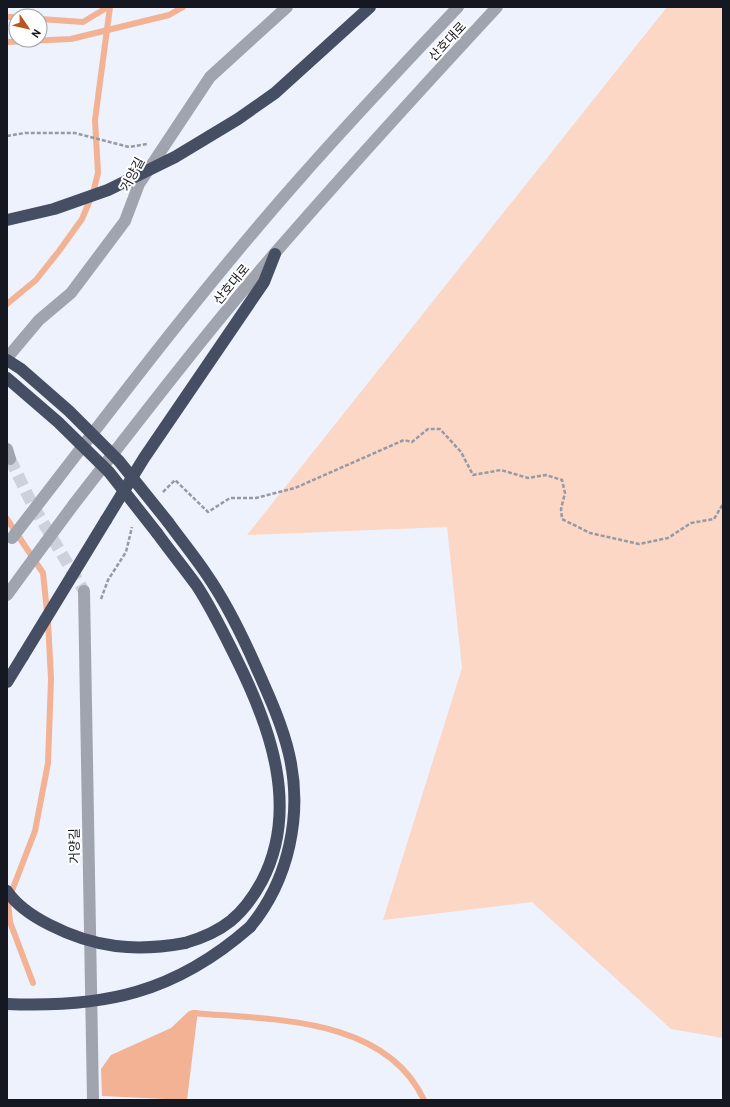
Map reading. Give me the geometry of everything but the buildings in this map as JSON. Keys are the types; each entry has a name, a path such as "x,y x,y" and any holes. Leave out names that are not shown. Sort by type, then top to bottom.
{"highway":[{"path":"7,220 54,209 108,190 175,157 238,119 275,93 370,7"},
{"path":"7,682 144,458 264,282 275,254"},
{"path":"7,359 21,369 68,411 119,461 168,522 208,576 234,620 275,709 289,754 294,788 293,823 290,846 285,863 270,898 250,927 229,945 193,968 145,990 111,998 69,1004 7,1004"},
{"path":"7,378 58,422 109,472 197,587 223,631 259,707 272,744 280,788 280,810 276,842 272,859 254,895 245,907 224,927 203,938 166,946 125,947 103,945 73,937 34,916 11,897 7,891"}],"street":[{"name":"거양길","path":"7,359 39,320 71,293 126,220 139,184 210,77 287,7"},
{"name":"산호대로","path":"9,541 137,376 300,178 394,74 458,7"},
{"name":"산호대로","path":"7,595 74,504 196,349 275,254 373,143 497,7"},
{"name":"거양길","path":"84,591 93,1100"}],"path":[{"path":"7,136 25,134 75,133 129,147"},
{"path":"160,496 175,480 208,512 230,498 256,498 295,488 404,440 412,442 428,429 440,429 461,452 473,475 501,470 528,478 546,475 562,480 565,493 560,509 562,518 590,533 639,544 668,538 691,523 714,518 723,504"},
{"path":"101,600 108,580 126,552 133,522"}],"shaded area":[{"path":"667,7 723,7 723,1038 671,1029 532,902 383,920 462,668 447,527 247,535"},
{"path":"198,1010 187,1100 102,1096 101,1069 111,1055 171,1028 189,1011"}],"waterway":[{"path":"48,20 83,22 108,7"},
{"path":"7,304 36,280 59,251 82,219 93,193 98,173 95,120 110,7"},
{"path":"7,42 71,39 169,15 183,7"},
{"path":"7,519 43,573 48,621 51,679 48,763 35,831 8,901 10,922 33,983"},
{"path":"191,1015 193,1013 290,1021 323,1028 354,1037 382,1052 406,1072 424,1100"}],"tunnel":[{"path":"10,459 32,504 84,591"}]}
